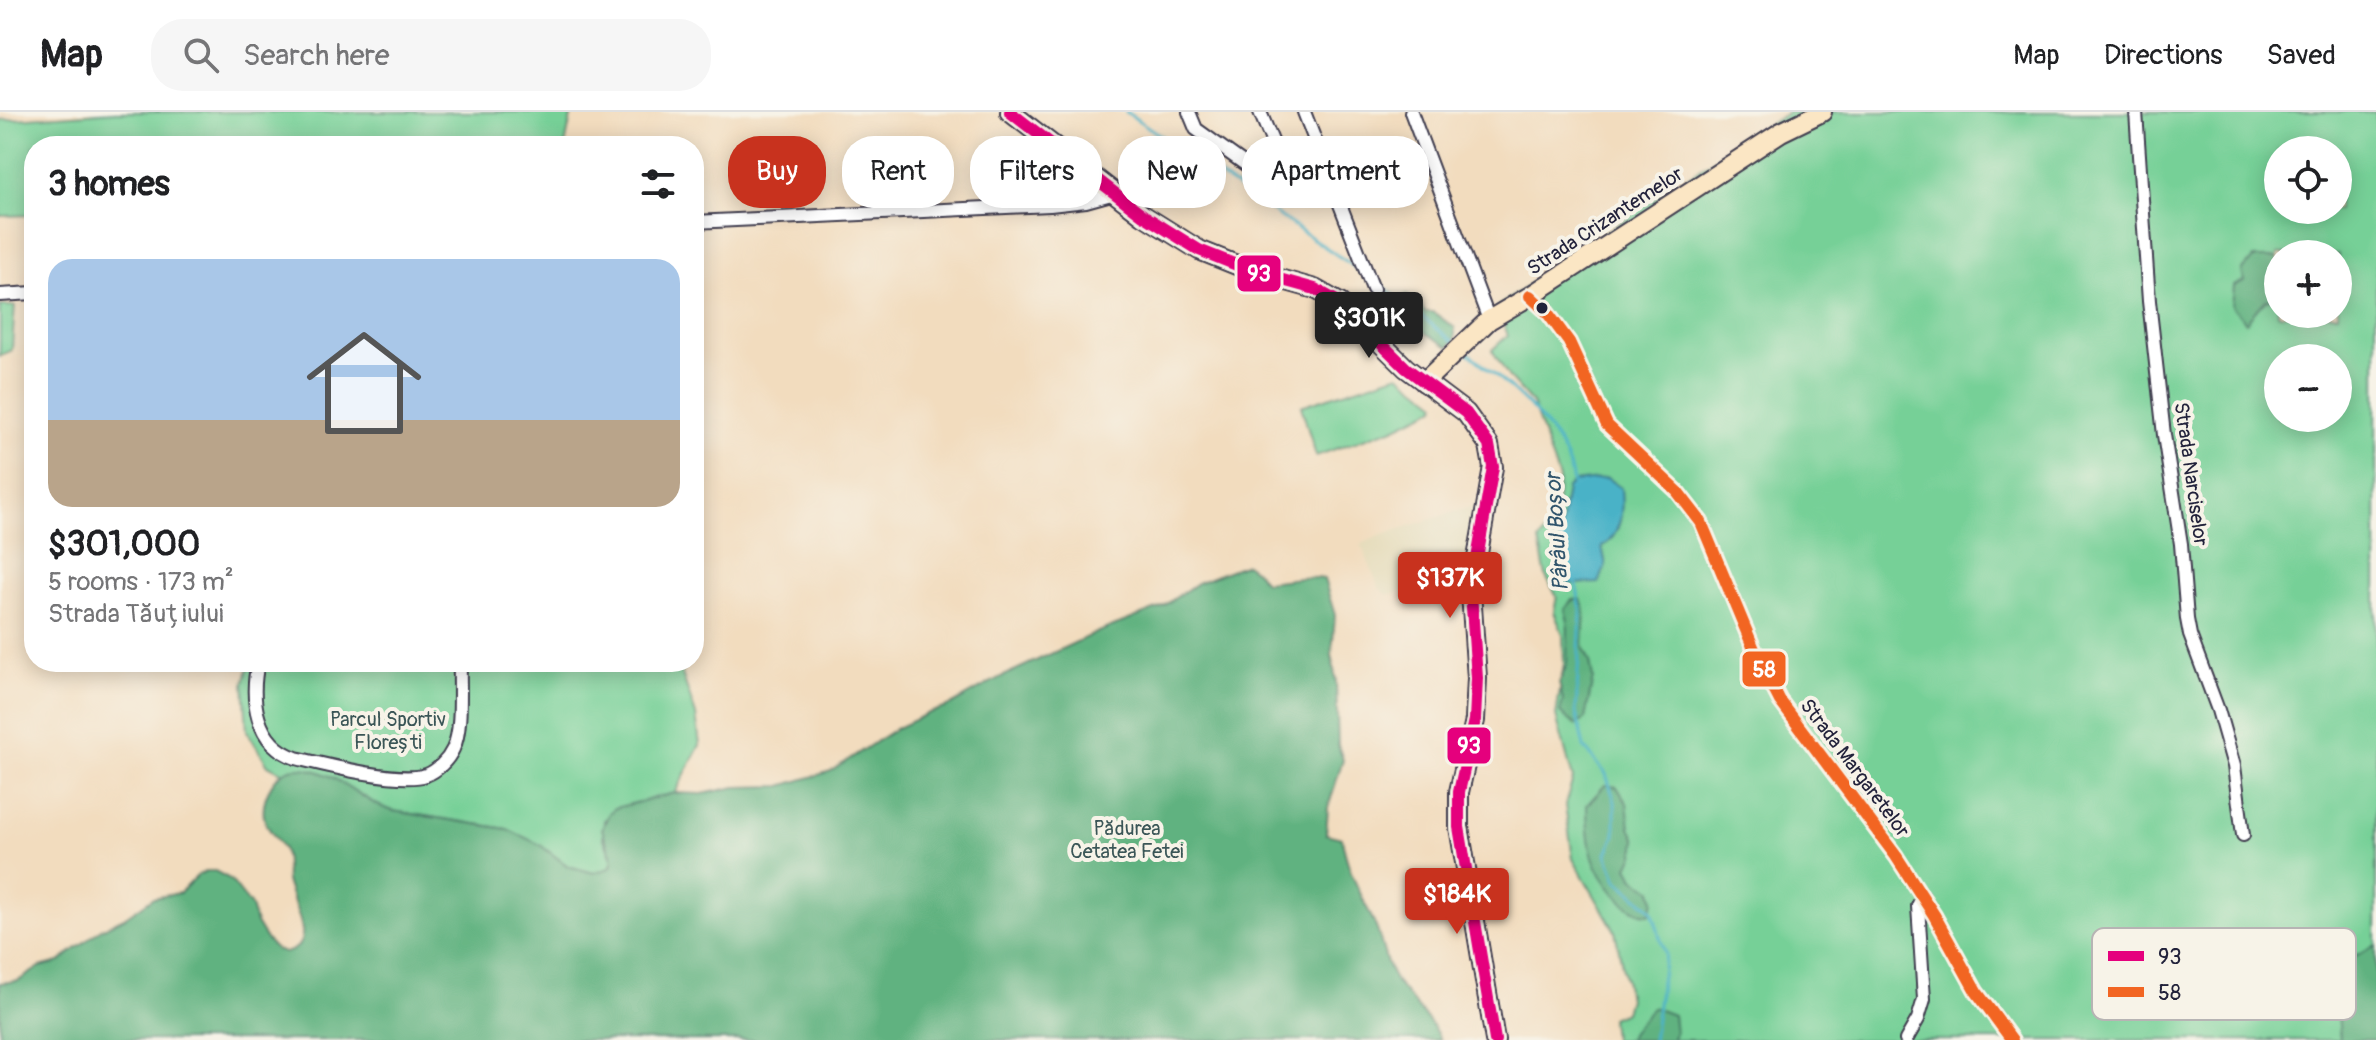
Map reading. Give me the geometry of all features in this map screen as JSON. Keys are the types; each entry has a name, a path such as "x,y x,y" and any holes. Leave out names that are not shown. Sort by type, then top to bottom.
{"main road":[{"path":"1010,112 1175,237 1209,255 1330,296 1425,376 1466,413 1483,434 1493,457 1492,480 1471,593 1477,678 1475,720 1459,792 1459,827 1495,1040"},
{"name":"Strada Crizantemelor","path":"1425,376 1489,320 1781,132 1822,112"}],"street":[{"path":"1189,112 1196,129 1274,185 1289,182 1260,112"},
{"path":"1304,112 1373,289"},
{"path":"1411,112 1489,320"},
{"name":"Strada Narciselor","path":"2136,112 2149,301 2164,435 2181,544 2187,619 2234,766 2243,835"},
{"path":"704,222 1050,205 1086,201 1115,193"},
{"path":"0,295 24,294"},
{"name":"Strada Margaretelor","path":"1530,296 1547,312 1569,342 1607,425 1677,491 1701,522 1756,654 1780,701 1923,896 1976,991 2012,1040"},
{"path":"257,672 253,696 258,718 269,738 281,751 315,762 410,777 434,771 454,749 460,672"},
{"path":"1906,1040 1918,1019 1924,999 1918,906 1923,896"}],"shaded area":[{"path":"1480,504 1470,571 1387,595 1379,588 1361,544"}],"green space":[{"path":"116,112 572,112 567,136 24,136 24,215 0,216 0,120"},
{"path":"1789,112 2376,112 2376,945 2356,955 2356,928 2092,928 2092,1020 2339,1020 2340,1040 1613,1040 1611,1018 1625,1012 1629,999 1615,931 1573,859 1565,805 1573,779 1556,716 1564,663 1563,634 1554,612 1557,596 1546,577 1539,541 1557,512 1559,479 1532,403 1510,379 1492,350 1508,335 1497,307 1667,190"},
{"path":"2253,258 2264,258 2264,301 2246,322 2232,306 2234,286 2244,281 2242,271"},
{"path":"1406,295 1420,303 1424,312 1433,312 1455,328 1455,338 1449,347 1403,320 1394,310 1397,299"},
{"path":"0,306 15,306 12,350 0,356"},
{"path":"1399,374 1437,403 1435,408 1394,428 1316,456 1301,406"},
{"name":"Pădurea Cetatea Fetei","path":"1246,564 1264,582 1324,579 1335,615 1332,655 1338,745 1343,760 1328,808 1326,834 1342,838 1352,875 1378,932 1392,975 1432,1025 1440,1040 0,1040 0,983 18,981 40,967 59,962 101,929 153,898 180,893 206,871 215,871 230,879 251,906 256,923 276,950 284,953 295,949 301,941 302,932 286,880 285,853 264,817 268,792 283,772 299,768 325,774 393,811 507,829 539,844 568,866 594,873 610,868 613,860 602,829 609,813 615,808 675,793 702,794 736,787 781,786 831,771 897,728 947,707 1001,677 1098,632 1162,607 1197,583"},
{"path":"1581,599 1585,610 1583,646 1593,678 1585,719 1576,725 1560,713 1563,700 1559,683 1567,664 1568,622 1565,609 1573,600"},
{"name":"Parcul Sportiv Florești","path":"247,672 681,672 696,715 700,745 675,793 649,799 604,820 603,837 613,860 610,868 594,873 568,866 539,845 507,829 393,811 376,805 364,796 281,772 268,765 247,731 244,683"},
{"path":"1605,785 1617,787 1627,803 1630,828 1636,840 1628,867 1634,878 1652,890 1654,901 1650,914 1632,908 1615,894 1593,857 1587,805"},
{"path":"2376,945 2376,1040 2340,1040 2339,1020 2356,1020 2356,955"},
{"path":"1652,1007 1673,1015 1675,1032 1671,1040 1628,1040 1633,1030"}],"water":[{"path":"1607,478 1621,488 1622,505 1614,536 1602,547 1606,565 1599,583 1568,584 1556,558 1567,488 1574,482"}],"waterway":[{"name":"Pârâul Boșor","path":"1126,112 1362,272"},
{"name":"Pârâul Boșor","path":"1375,280 1454,342"},
{"name":"Pârâul Boșor","path":"1466,351 1516,393 1548,428 1569,465 1573,485"},
{"name":"Pârâul Boșor","path":"1576,581 1581,611 1576,712 1584,747 1606,774 1615,802 1615,835 1607,854 1617,880 1652,910 1665,954 1653,1040"}],"transit line":[{"name":"93","path":"1010,112 1143,215 1199,250 1254,272 1315,289 1340,303 1406,368 1466,413 1489,445 1493,467 1471,593 1477,678 1475,720 1459,792 1459,827 1495,1040"},
{"name":"58","path":"1530,296 1547,312 1569,342 1607,425 1677,491 1701,522 1756,654 1780,701 1896,856 1934,915 1976,991 2012,1040"}]}
